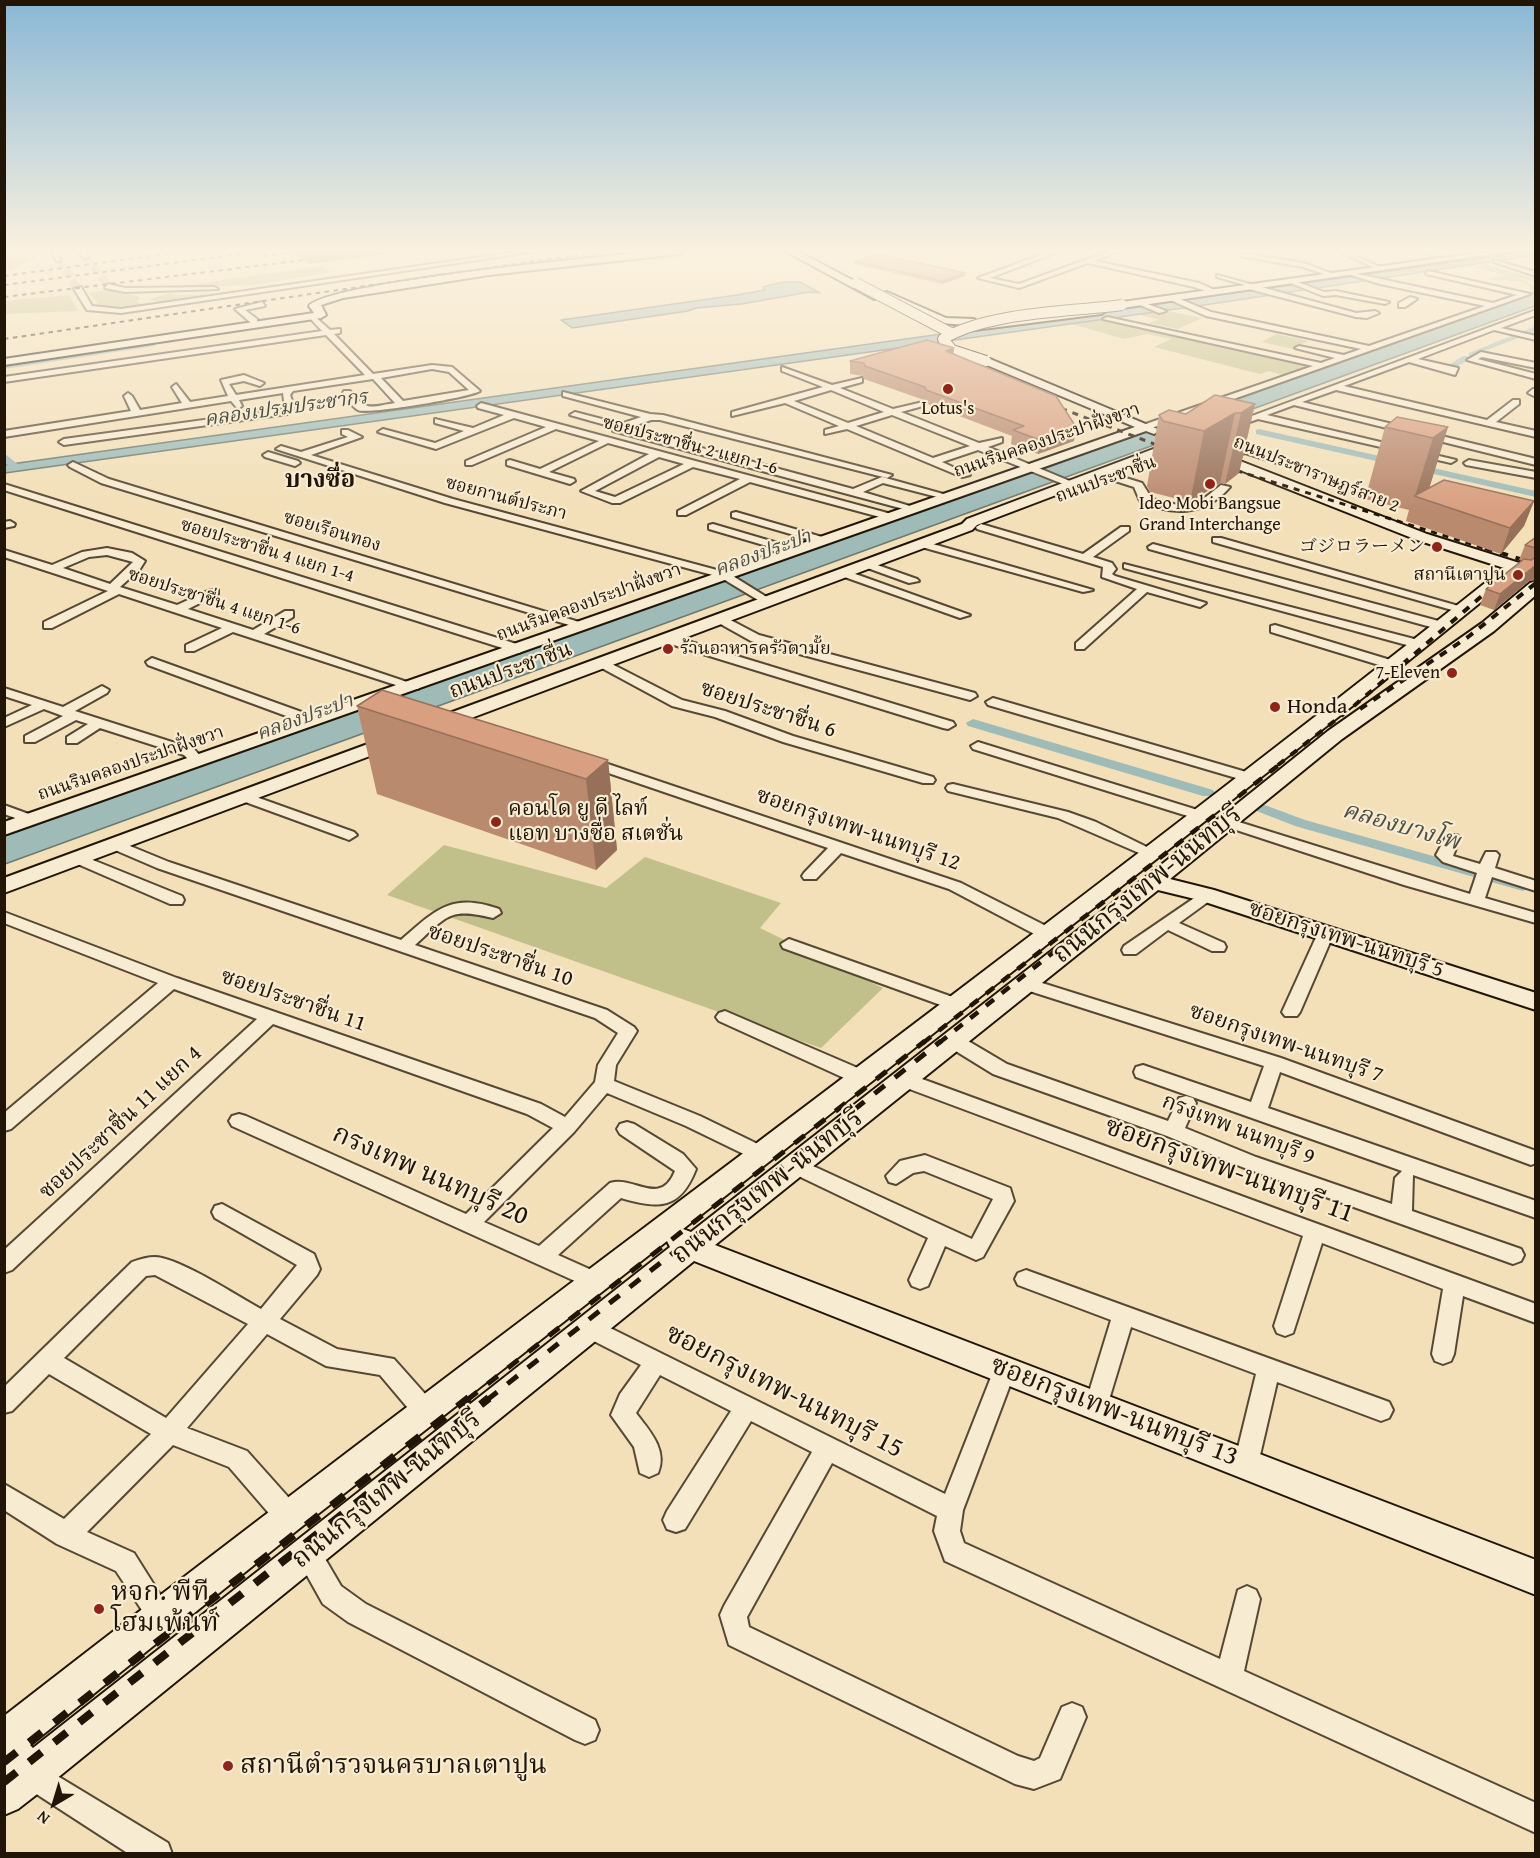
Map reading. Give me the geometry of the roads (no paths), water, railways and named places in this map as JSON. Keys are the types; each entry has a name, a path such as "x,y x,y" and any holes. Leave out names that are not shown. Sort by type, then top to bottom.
{"main road":[{"path":"4,361 144,338"},
{"path":"4,361 150,338"},
{"name":"ถนนประชาราษฎร์สาย 2","path":"953,338 953,344 986,361 1182,442 1422,537 1529,570"},
{"path":"973,353 986,356 1072,391 1089,404 1054,394 964,356 973,353"},
{"name":"ถนนริมคลองประปาฝั่งขวา","path":"4,829 1148,428"},
{"name":"ถนนประชาชื่น","path":"4,886 360,753 401,743 458,717 721,619 760,596 843,573 1180,452 1182,442"},
{"name":"ถนนประชาชื่น","path":"974,527 972,522 1069,482 1182,442"},
{"name":"ถนนกรุงเทพ-นนทบุรี","path":"4,1741 288,1516 597,1282 1151,853 1216,821 1248,777 1463,609 1529,570"},
{"name":"ถนนกรุงเทพ-นนทบุรี","path":"18,1784 1023,983 1154,882 1216,821 1386,697 1488,627 1536,586"},
{"name":"ซอยกรุงเทพ-นนทบุรี 5","path":"1154,882 1206,895 1536,1002"},
{"name":"ซอยกรุงเทพ-นนทบุรี 13","path":"665,1228 692,1248 1536,1578"},
{"path":"4,1746 18,1784"}],"street":[{"path":"4,380 294,338"},
{"path":"338,338 402,405"},
{"path":"1194,338 1320,365"},
{"path":"1325,338 1371,347"},
{"name":"ถนนริมคลองประปาฝั่งขวา","path":"1148,428 1398,338"},
{"path":"1222,429 1463,338"},
{"path":"1299,348 1343,357"},
{"path":"1436,348 1455,352"},
{"path":"1536,366 1481,354 1468,356 1474,362 1536,377"},
{"path":"1407,359 1455,370 1452,373"},
{"path":"4,434 432,367 452,370 476,391 363,410 347,393"},
{"path":"785,369 1069,482"},
{"path":"244,417 224,382 237,378 260,383"},
{"path":"735,414 859,380"},
{"path":"176,387 188,406"},
{"path":"1336,387 1489,423 1527,443"},
{"path":"64,442 290,410 286,395 290,389"},
{"path":"566,394 650,417 660,417 949,497"},
{"path":"128,396 137,414"},
{"path":"785,400 964,475"},
{"path":"1295,402 1536,462"},
{"path":"1489,423 1516,402"},
{"path":"828,432 920,404"},
{"name":"ซอยประชาชื่น 2 แยก 1-6","path":"481,406 891,517"},
{"path":"84,411 88,422"},
{"path":"575,415 915,508"},
{"path":"1414,433 1437,426 1455,415"},
{"path":"383,432 436,446 512,416"},
{"path":"1259,416 1451,460"},
{"path":"593,438 650,417"},
{"path":"438,421 474,430"},
{"path":"469,463 553,427"},
{"path":"268,455 294,463 357,437 345,432"},
{"path":"932,462 999,440"},
{"path":"541,472 606,441"},
{"name":"ซอยกานต์ประภา","path":"281,450 449,501 727,577 760,596"},
{"path":"1220,457 1245,450 1290,464"},
{"path":"657,454 586,491 600,497 621,500 693,463"},
{"path":"510,463 570,481"},
{"path":"1469,463 1534,473"},
{"name":"ซอยเรือนทอง","path":"73,465 105,481 583,626"},
{"path":"1113,477 1138,485 1144,499 1148,501 1184,509 1198,509 1225,487"},
{"path":"829,501 883,478"},
{"path":"682,513 748,479"},
{"name":"ซอยประชาชื่น 4 แยก 1-4","path":"4,487 519,649"},
{"path":"736,515 825,541"},
{"path":"713,527 794,551"},
{"path":"974,527 1108,565 1110,569 1106,575 1153,581 1418,644"},
{"path":"1085,558 1125,529"},
{"path":"1217,540 1463,609"},
{"path":"922,544 1087,590"},
{"path":"1153,547 1442,626"},
{"path":"48,625 116,589 139,561 128,554 106,550 72,558 55,568"},
{"name":"ซอยประชาชื่น 4 แยก 1-6","path":"5,553 412,686"},
{"path":"866,564 913,581"},
{"path":"1128,566 1153,581 1200,603"},
{"path":"1080,646 1172,567"},
{"path":"843,573 964,615"},
{"path":"179,609 214,592"},
{"path":"924,601 938,594"},
{"path":"255,634 289,614"},
{"path":"721,619 755,638 970,696"},
{"path":"190,648 233,627"},
{"path":"1275,629 1392,665"},
{"path":"668,639 948,725"},
{"path":"152,662 313,721"},
{"name":"ซอยประชาชื่น 6","path":"602,663 677,703 720,714 788,739 928,780"},
{"path":"30,739 102,690"},
{"path":"4,692 189,752 198,761"},
{"path":"993,702 1248,777"},
{"path":"4,723 43,705"},
{"path":"458,717 474,723"},
{"path":"72,740 98,723"},
{"path":"978,746 1536,918"},
{"path":"360,753 382,761"},
{"name":"ซอยกรุงเทพ-นนทบุรี 12","path":"581,759 955,886 1046,933"},
{"path":"595,784 612,770"},
{"path":"953,788 1091,825 1151,853"},
{"path":"245,797 349,835"},
{"path":"4,808 33,820"},
{"path":"1452,838 1445,857 1487,874 1536,886"},
{"name":"ซอยประชาชื่น 10","path":"113,844 163,865 601,1014 619,1023 628,1031 607,1065 604,1084 567,1127 468,1225"},
{"path":"810,876 838,847"},
{"path":"1476,901 1487,874 1491,855"},
{"path":"78,859 176,900"},
{"path":"1130,950 1206,895"},
{"path":"403,947 446,910 459,905 478,905 494,913"},
{"name":"ซอยประชาชื่น 11","path":"4,917 171,982 534,1108 567,1127"},
{"path":"1166,923 1218,947"},
{"path":"1291,1012 1326,933"},
{"path":"789,944 955,1004"},
{"path":"4,1124 171,982"},
{"name":"ซอยกรุงเทพ-นนทบุรี 7","path":"1023,983 1274,1063 1531,1157"},
{"name":"ซอยประชาชื่น 11 แยก 4","path":"4,1264 270,1017"},
{"path":"725,1017 860,1077"},
{"name":"กรงเทพ นนทบุรี 9","path":"952,1040 1000,1069 1174,1131 1249,1162 1513,1255"},
{"path":"1257,1112 1274,1063"},
{"path":"1143,1072 1536,1210"},
{"name":"ซอยกรุงเทพ-นนทบุรี 11","path":"903,1079 1536,1314"},
{"path":"604,1084 693,1121 761,1154"},
{"path":"1174,1131 1186,1103"},
{"name":"กรงเทพ นนทบุรี 20","path":"239,1121 597,1282"},
{"path":"542,1257 617,1189 652,1200 666,1197 683,1180 686,1168 676,1159 627,1129"},
{"path":"795,1166 976,1251 1004,1201 1004,1194 925,1163 907,1166 896,1176"},
{"path":"1401,1215 1406,1178"},
{"path":"66,1534 169,1432 309,1269 306,1260 222,1212"},
{"path":"1285,1326 1315,1232"},
{"path":"920,1280 940,1234"},
{"path":"4,1403 140,1268 155,1266 166,1269 334,1359 386,1366 426,1412"},
{"path":"1026,1279 1381,1410"},
{"path":"1443,1354 1454,1285"},
{"path":"1097,1405 1123,1315"},
{"name":"ซอยกรุงเทพ-นนทบุรี 15","path":"590,1328 951,1510"},
{"path":"48,1361 169,1432 238,1459 288,1516"},
{"path":"649,1465 645,1443 623,1415 628,1402 656,1362"},
{"path":"1005,1369 951,1510 947,1531 954,1552 1536,1818"},
{"path":"1246,1464 1269,1369"},
{"path":"676,1520 747,1407"},
{"path":"828,1448 733,1615 738,1636 1015,1770 1034,1775 1050,1769 1072,1717"},
{"path":"4,1496 66,1534 125,1562 160,1616"},
{"path":"308,1554 332,1595 357,1613 585,1730"},
{"path":"1229,1678 1247,1599"},
{"path":"18,1784 157,1854"}],"water":[{"path":"915,338 971,338 5,473 4,465"},
{"path":"1406,338 1448,338 5,864 5,836"}],"waterway":[{"path":"1472,355 1511,338"},
{"path":"4,367 152,344"},
{"path":"1451,366 1466,358"},
{"path":"1259,432 1536,494"},
{"path":"4,456 17,468"},
{"name":"คลองบางโพ","path":"973,723 1208,793"},
{"name":"คลองบางโพ","path":"1254,805 1300,823 1523,886"}],"railway":[{"path":"4,339 13,338"},
{"path":"1050,404 1170,450"},
{"path":"1225,467 1490,550"},
{"path":"1485,548 1536,564"},
{"path":"1278,765 1355,705 1497,583"},
{"path":"1360,709 1468,637 1536,583"},
{"path":"923,1043 1280,764"},
{"path":"939,1043 1104,912"},
{"path":"467,1400 925,1041"},
{"path":"487,1400 941,1041"},
{"path":"4,1762 469,1398"},
{"path":"4,1782 489,1398"}],"place":[{"name":"Lotus's","path":"948,389"},
{"name":"Ideo Mobi Bangsue Grand Interchange","path":"1210,484"},
{"name":"ゴジロラーメン","path":"1437,547"},
{"name":"สถานีเตาปูน","path":"1518,575"},
{"name":"ร้านอาหารครัวตามั้ย","path":"668,649"},
{"name":"7-Eleven","path":"1452,673"},
{"name":"Honda","path":"1275,707"},
{"name":"คอนโด ยู ดี ไลท์ แอท บางซื่อ สเตชั่น","path":"496,822"},
{"name":"หจก. พีที โฮมเพ้นท์","path":"99,1609"},
{"name":"สถานีตำรวจนครบาลเตาปูน","path":"228,1766"}],"district":[{"name":"บางซื่อ","path":"320,481"}],"water label":[{"name":"คลองเปรมประชากร","path":"286,409"},
{"name":"คลองประปา","path":"763,554"},
{"name":"คลองประปา","path":"305,718"}]}
